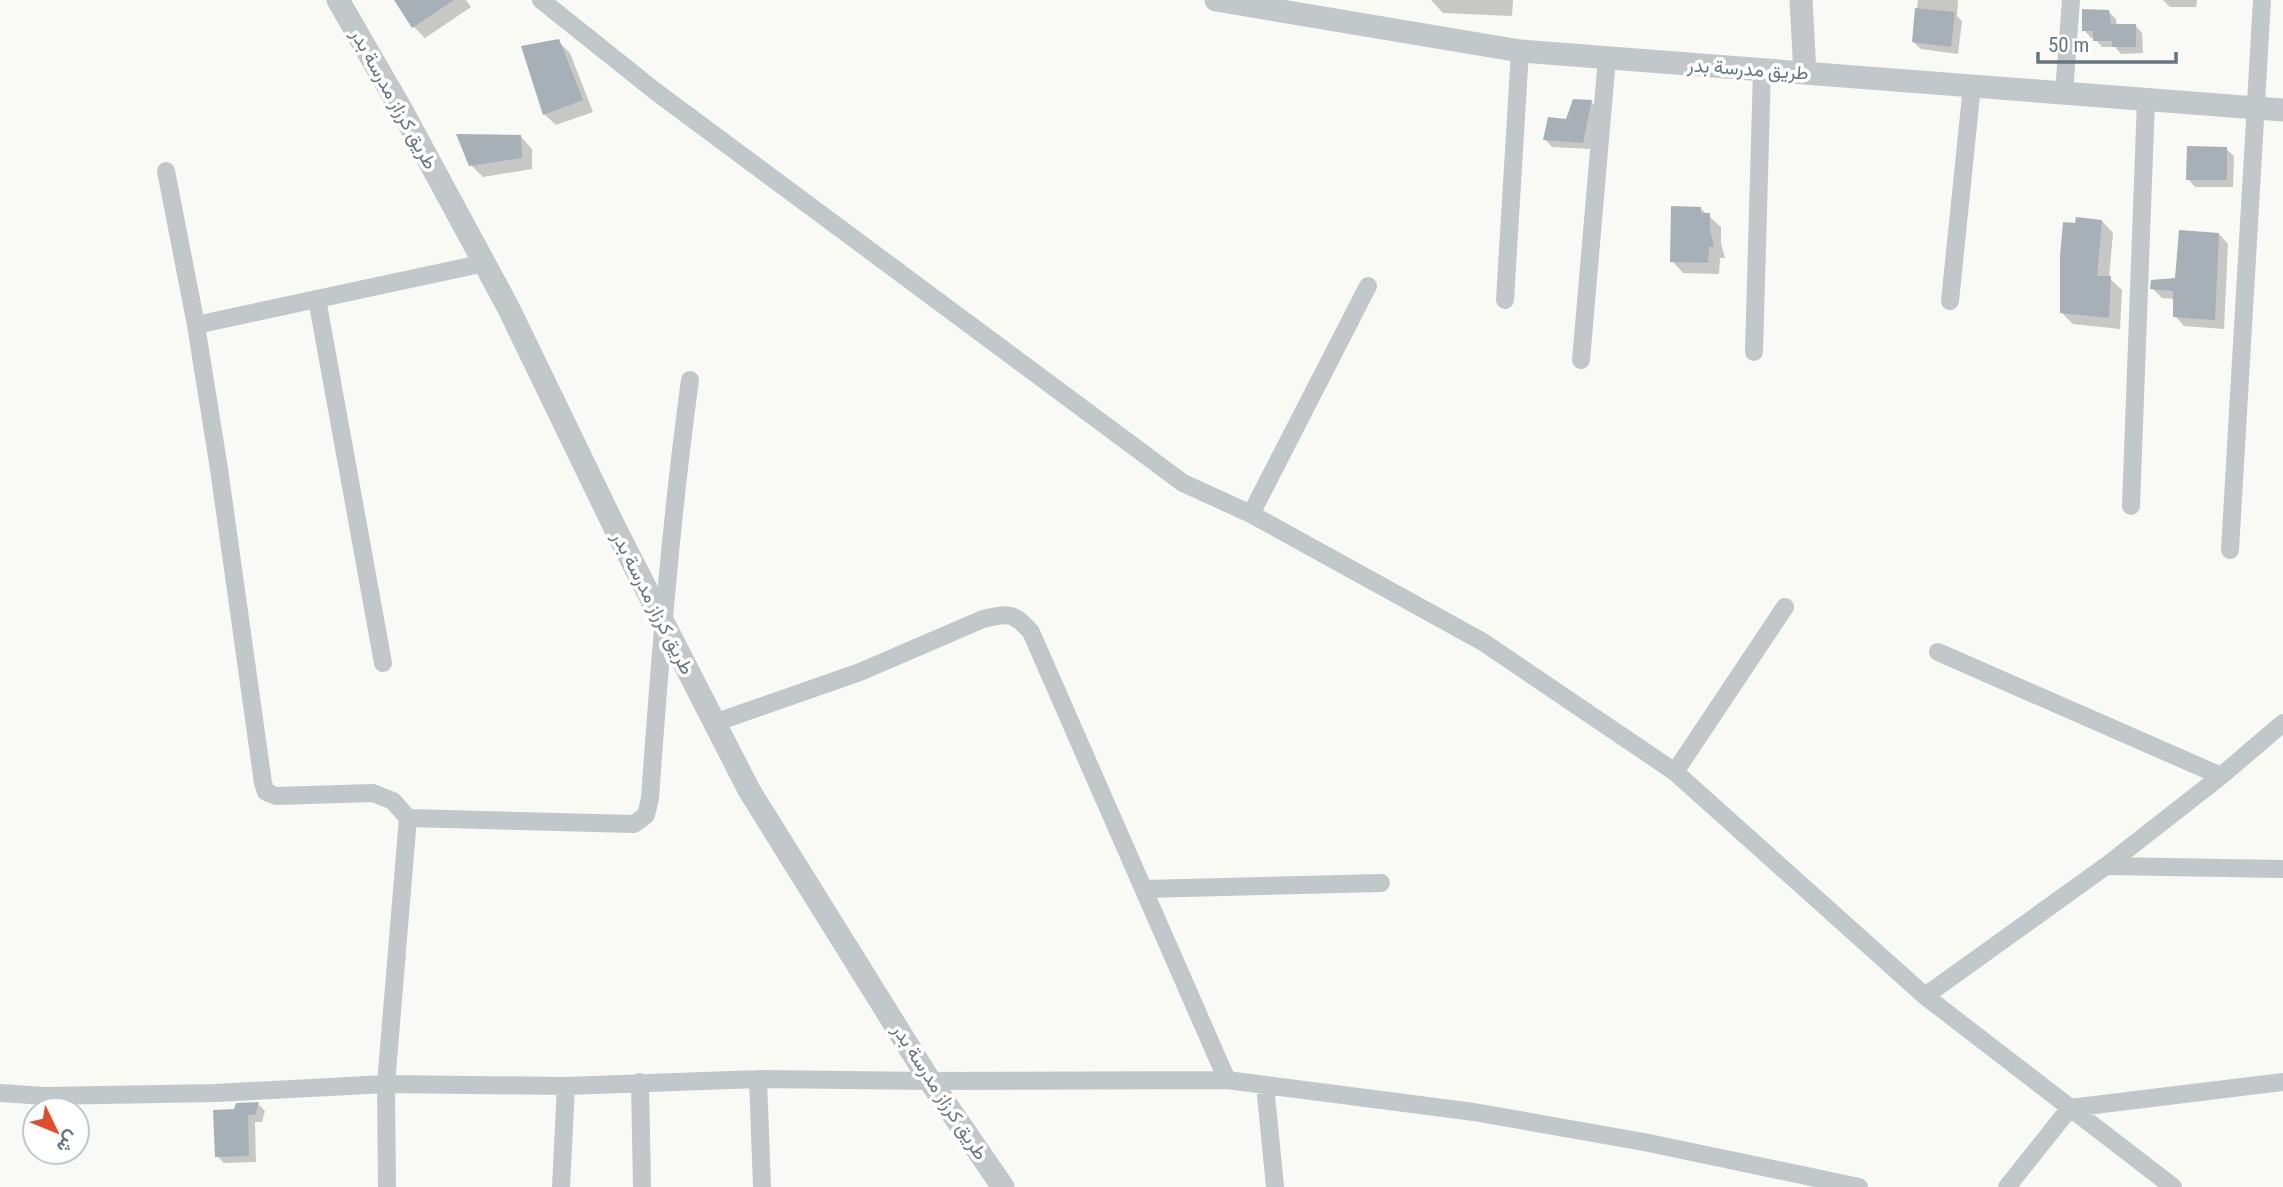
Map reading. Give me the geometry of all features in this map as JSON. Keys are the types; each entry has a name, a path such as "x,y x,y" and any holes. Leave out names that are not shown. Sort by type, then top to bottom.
{"street":[{"name":"طريق كرزاز مدرسة بدر","path":"338,0 485,263 663,623 750,790 930,1081 1003,1187"},
{"path":"541,0 678,108 1183,483 1251,514 1483,642 1675,772 1926,996 2173,1187"},
{"name":"طريق مدرسة بدر","path":"1216,0 1520,51 2283,110"},
{"path":"1801,0 1805,73"},
{"path":"2064,93 2071,0"},
{"path":"2230,550 2258,108 2262,0"},
{"path":"1505,300 1520,51"},
{"path":"1581,360 1607,58"},
{"path":"1754,352 1762,70"},
{"path":"1950,301 1972,86"},
{"path":"2131,506 2146,100"},
{"path":"166,172 196,325 219,469 262,783 266,792 276,796 373,793 393,801 408,818 386,1084 387,1187"},
{"path":"196,325 485,263"},
{"path":"1251,514 1368,286"},
{"path":"317,299 383,663"},
{"path":"408,818 634,824 646,815 650,798 676,478 690,380"},
{"path":"1675,772 1785,607"},
{"path":"714,723 860,672 983,619 1004,614 1016,616 1031,632 1227,1080"},
{"path":"1938,652 2221,776"},
{"path":"1926,996 2106,866 2221,776 2283,723"},
{"path":"2106,866 2283,869"},
{"path":"1144,890 1381,883"},
{"path":"758,1079 762,1187"},
{"path":"0,1093 45,1096 216,1093 386,1084 566,1086 758,1079 1227,1080 1474,1112 1644,1142 1859,1187"},
{"path":"640,1082 642,1187"},
{"path":"2007,1187 2070,1108 2283,1082"},
{"path":"1265,1085 1275,1187"},
{"path":"561,1187 566,1086"}],"building":[{"path":"394,0 454,0 412,28"},
{"path":"1915,8 1955,12 1951,47 1912,42"},
{"path":"2082,9 2109,10 2111,24 2136,24 2136,47 2112,47 2112,41 2093,41 2093,31 2082,31"},
{"path":"559,39 583,100 543,115 521,46"},
{"path":"1573,99 1592,100 1583,143 1543,140 1548,117 1566,119"},
{"path":"456,134 521,135 522,158 469,166"},
{"path":"2187,146 2227,147 2227,180 2186,180"},
{"path":"1671,206 1701,207 1701,213 1710,213 1714,247 1709,247 1708,263 1670,262"},
{"path":"2076,217 2102,220 2097,276 2111,276 2109,318 2060,313 2063,222 2075,223"},
{"path":"2179,230 2219,233 2215,320 2173,317 2173,291 2150,289 2151,280 2175,278"},
{"path":"259,1102 255,1115 248,1115 249,1156 215,1157 213,1110 234,1109 236,1103"}]}
